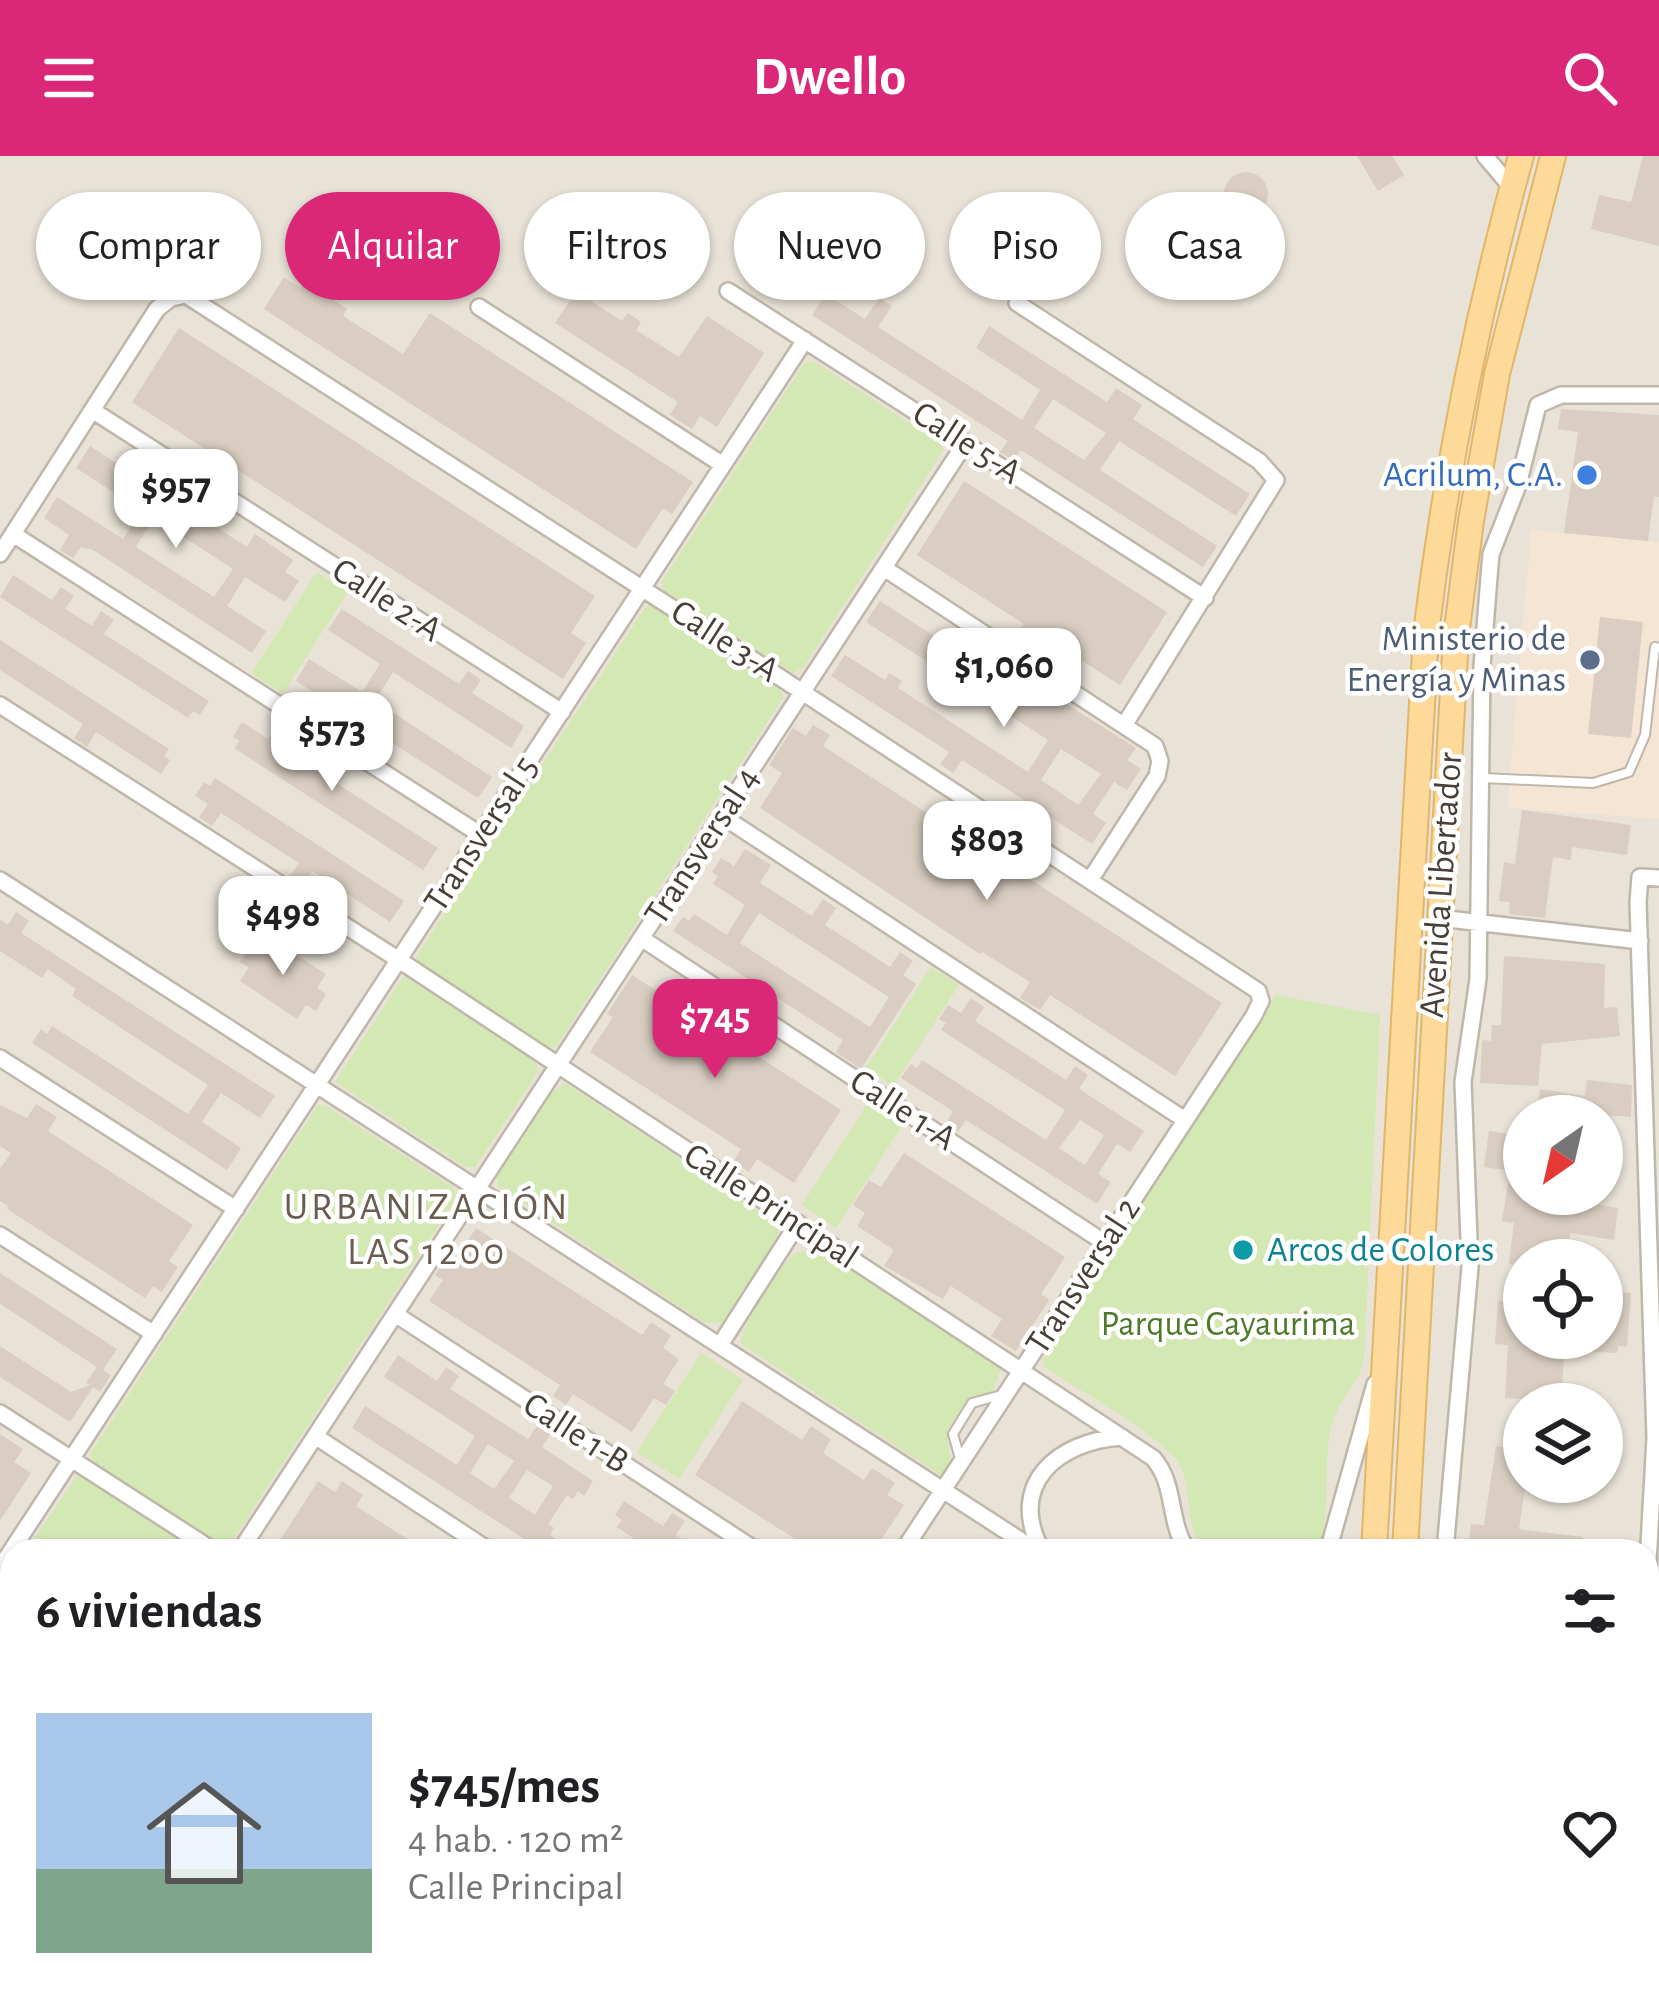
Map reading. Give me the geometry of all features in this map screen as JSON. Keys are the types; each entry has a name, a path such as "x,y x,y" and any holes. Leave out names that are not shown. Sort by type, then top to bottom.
{"main road":[{"name":"Avenida Libertador","path":"1375,1539 1426,633 1440,516 1467,368 1521,156"},
{"name":"Avenida Libertador","path":"1406,1539 1456,636 1480,546 1497,374 1553,156"},
{"path":"1408,913 1439,918"}],"street":[{"path":"1485,156 1512,188"},
{"name":"Calle 5-A","path":"728,291 1205,598"},
{"name":"Calle 3-A","path":"92,410 157,309 178,295 194,298 1254,987 1262,1000"},
{"path":"1017,303 1259,461 1276,481 1126,724"},
{"path":"479,307 723,465"},
{"name":"Transversal 5","path":"19,1539 805,340"},
{"name":"Avenida Libertador","path":"1446,1539 1470,1267 1463,1082 1478,979 1480,926 1480,546 1518,485 1538,405 1561,395 1659,395"},
{"path":"0,554 92,410"},
{"name":"Calle 2-A","path":"92,410 562,712"},
{"name":"Transversal 4","path":"248,1539 966,442"},
{"path":"13,534 481,835"},
{"path":"884,568 1156,746 1160,767 1090,880"},
{"name":"Calle Principal","path":"0,705 399,960 1122,1437 1162,1469 1181,1539"},
{"path":"722,816 1185,1120"},
{"path":"1649,1539 1655,1438 1640,877 1659,878"},
{"path":"0,880 1021,1539"},
{"path":"1439,918 1640,940"},
{"name":"Calle 1-A","path":"641,938 1105,1243"},
{"name":"Transversal 2","path":"911,1539 1262,1000"},
{"path":"0,1058 236,1209"},
{"path":"720,1345 798,1223"},
{"path":"0,1234 154,1334"},
{"name":"Calle 1-B","path":"395,1314 739,1539"},
{"path":"1331,1539 1384,1352"},
{"path":"0,1413 195,1539"},
{"path":"315,1436 472,1539"},
{"path":"1036,1539 1031,1500 1044,1471 1079,1443 1122,1437"}],"lane":[{"path":"1481,778 1593,783 1622,776 1641,751 1654,705 1655,647 1659,648"}],"shaded area":[{"path":"0,156 1659,156 1659,1539 0,1539"},
{"name":"Ministerio de Energía y Minas","path":"1531,530 1659,542 1659,819 1507,808"}],"green space":[{"path":"813,361 944,449 803,668 793,673 663,589 661,583 804,364"},
{"path":"317,572 348,592 283,693 251,673"},
{"path":"647,605 654,605 779,686 783,698 557,1045 549,1049 418,963 416,957"},
{"path":"931,967 959,985 893,1086 866,1068"},
{"path":"404,976 538,1067 475,1167 464,1166 335,1082"},
{"name":"Parque Cayaurima","path":"1275,995 1380,1015 1364,1359 1330,1434 1321,1539 1197,1539 1182,1469 1174,1457 1141,1429 1044,1367 1043,1359"},
{"path":"565,1083 780,1225 777,1238 722,1322 705,1323 498,1187 496,1175 550,1094"},
{"path":"867,1104 902,1126 836,1228 802,1205"},
{"path":"318,1105 454,1188 457,1197 233,1539 212,1539 94,1464 90,1454"},
{"path":"814,1250 827,1254 1001,1369 992,1392 966,1401 947,1431 951,1461 942,1476 741,1344 780,1270 795,1254"},
{"path":"701,1353 743,1380 679,1479 637,1452"},
{"path":"77,1476 179,1539 34,1539"}],"building":[{"path":"1357,156 1392,156 1404,175 1378,191"},
{"path":"1643,156 1659,156 1659,246 1591,229 1599,195 1631,202"},
{"path":"1246,172 1262,178 1268,192 1224,192 1230,178"},
{"path":"284,277 285,300 334,300 347,309 343,316 403,354 430,313 693,482 672,514 663,508 636,549 264,309"},
{"path":"570,300 590,300 622,321 628,313 641,322 636,330 679,357 707,316 764,353 717,427 700,416 692,429 670,415 678,402 555,323"},
{"path":"822,300 835,300 865,319 882,300 892,306 878,327 1022,420 1040,390 976,348 989,326 1107,402 1116,388 1142,405 1133,419 1250,494 1236,516 1119,441 1100,470 1217,546 1203,567 1021,450 1013,460 1000,452 1008,441 812,315","holes":["1053,399 1106,433 1084,460 1034,428"]},
{"path":"179,328 595,596 571,633 586,643 563,679 132,402"},
{"path":"1561,409 1659,415 1659,497 1654,496 1648,541 1564,533 1578,432 1558,429"},
{"path":"90,446 155,488 164,474 177,483 169,496 247,547 255,534 293,560 285,572 299,581 285,602 245,577 227,606 266,631 252,653 93,550 81,547 73,558 60,550 69,535 44,518 57,497 123,539 141,510 76,468","holes":["154,518 233,569 214,597 136,547"]},
{"path":"964,481 1167,612 1120,685 1040,634 1032,646 1016,636 1024,624 917,555"},
{"path":"13,575 52,600 61,587 74,596 65,609 92,626 101,611 114,620 104,634 209,701 200,715 193,711 188,718 0,597"},
{"path":"880,601 945,643 952,633 965,641 958,651 1010,685 1015,677 1054,703 1057,698 1136,748 1127,760 1141,769 1127,790 1114,782 1093,814 1106,823 1092,844 962,760 953,773 940,764 949,752 831,676 845,655 885,680 889,673 902,681 898,688 1028,772 1048,740 866,622","holes":["1061,749 1101,774 1078,805 1041,780"]},
{"path":"342,609 459,684 468,671 481,680 472,693 524,726 511,748 393,672 375,701 492,777 478,798 296,681 309,659 362,692 380,664 328,630"},
{"path":"1600,617 1643,622 1631,738 1588,734"},
{"path":"0,640 169,749 164,756 170,760 161,774 96,732 87,747 74,738 83,724 0,670"},
{"path":"242,722 268,739 277,725 290,733 281,748 320,773 329,759 342,767 333,781 438,848 423,870 234,748 240,741 233,737"},
{"path":"813,725 830,735 823,746 1222,1003 1175,1076 1050,995 1040,1010 1020,998 1030,982 760,808 782,773 769,765 793,728 806,736"},
{"path":"215,778 404,901 390,922 312,871 303,885 290,876 299,863 221,813 212,826 199,817 208,804 195,796 204,782 210,786"},
{"path":"1522,810 1631,825 1627,855 1572,847 1571,860 1553,857 1545,918 1509,914 1510,902 1499,901 1504,862 1515,864"},
{"path":"745,849 771,865 760,883 812,916 823,899 836,908 825,925 890,967 900,952 913,961 903,975 916,984 861,1069 836,1052 843,1040 673,931 683,917 689,921 694,914 727,935 745,905 713,884 718,876 712,872 721,858 734,866","holes":["759,913 889,997 870,1027 740,943"]},
{"path":"16,912 29,921 21,933 275,1096 260,1118 221,1093 202,1122 241,1148 227,1170 32,1043 41,1029 47,1034 52,1026 188,1114 208,1085 72,996 76,989 48,969 42,978 0,951 0,919 8,925"},
{"path":"269,938 326,974 317,988 326,994 316,1011 306,1005 297,1019 240,981 249,967 240,962 251,946 260,951"},
{"path":"1504,956 1605,964 1604,1008 1617,1007 1620,1036 1542,1044 1538,1086 1480,1083 1482,1040 1491,1041 1492,1025 1501,1025"},
{"path":"632,975 841,1110 794,1183 757,1159 749,1172 733,1162 741,1149 590,1052"},
{"path":"971,998 984,1007 975,1021 1066,1080 1075,1066 1088,1075 1079,1089 1144,1131 1130,1152 1117,1144 1098,1174 1111,1182 1097,1204 966,1120 958,1132 946,1124 953,1111 901,1078 911,1064 917,1068 922,1060 1046,1140 1065,1110 941,1030 946,1023 939,1019 948,1005 961,1013","holes":["1080,1120 1104,1135 1085,1165 1059,1148"]},
{"path":"1587,1080 1632,1085 1631,1117 1623,1116 1623,1095 1585,1095"},
{"path":"1540,1089 1579,1095 1539,1095"},
{"path":"36,1104 57,1117 48,1131 193,1225 169,1261 178,1267 162,1292 153,1286 145,1298 0,1201 0,1169 11,1153 0,1146 0,1105 27,1118"},
{"path":"1489,1131 1503,1133 1503,1170 1484,1167"},
{"path":"904,1153 1065,1257 1041,1294 1049,1300 1016,1351 991,1336 1002,1319 951,1286 943,1299 884,1266 894,1250 857,1226 865,1213 853,1205 869,1180 881,1187"},
{"path":"1503,1215 1617,1215 1614,1239 1570,1233 1570,1239 1512,1239 1514,1223 1502,1221"},
{"path":"476,1228 642,1335 651,1322 671,1335 663,1348 679,1359 663,1384 675,1391 666,1405 654,1398 632,1432 573,1394 566,1405 553,1396 560,1385 429,1301 443,1280 435,1275 445,1260 452,1265"},
{"path":"0,1273 117,1349 103,1370 111,1375 100,1392 93,1387 70,1422 0,1377 0,1346 71,1392 90,1385 86,1383 97,1367 0,1304"},
{"path":"1623,1292 1631,1293 1627,1347 1623,1347"},
{"path":"1498,1301 1503,1302 1503,1345 1495,1344"},
{"path":"398,1355 437,1381 446,1367 459,1376 450,1389 528,1439 539,1423 552,1432 542,1447 593,1481 584,1496 578,1491 573,1499 567,1495 548,1524 556,1539 524,1539 352,1428 365,1406 457,1465 475,1436 384,1377","holes":["488,1444 514,1461 494,1489 470,1473","527,1470 553,1486 535,1515 509,1498"]},
{"path":"1507,1359 1564,1359 1562,1383 1506,1383"},
{"path":"742,1401 802,1440 811,1426 831,1439 823,1453 864,1480 872,1468 895,1483 887,1495 904,1505 882,1539 795,1539 695,1475"},
{"path":"0,1434 23,1449 14,1462 31,1473 0,1521"},
{"path":"1496,1446 1503,1447 1503,1503 1523,1503 1519,1529 1583,1537 1469,1539 1471,1524 1484,1525"},
{"path":"318,1481 335,1492 342,1481 363,1495 356,1506 407,1539 281,1539"},
{"path":"624,1501 663,1526 672,1513 685,1521 676,1535 682,1539 635,1539 617,1527 622,1520 615,1515"}],"place":[{"name":"Acrilum, C.A.","path":"1587,475"},
{"name":"Ministerio de Energía y Minas","path":"1590,660"},
{"name":"Arcos de Colores","path":"1243,1250"}],"district":[{"name":"URBANIZACIÓN LAS 1200","path":"427,1230"}]}
